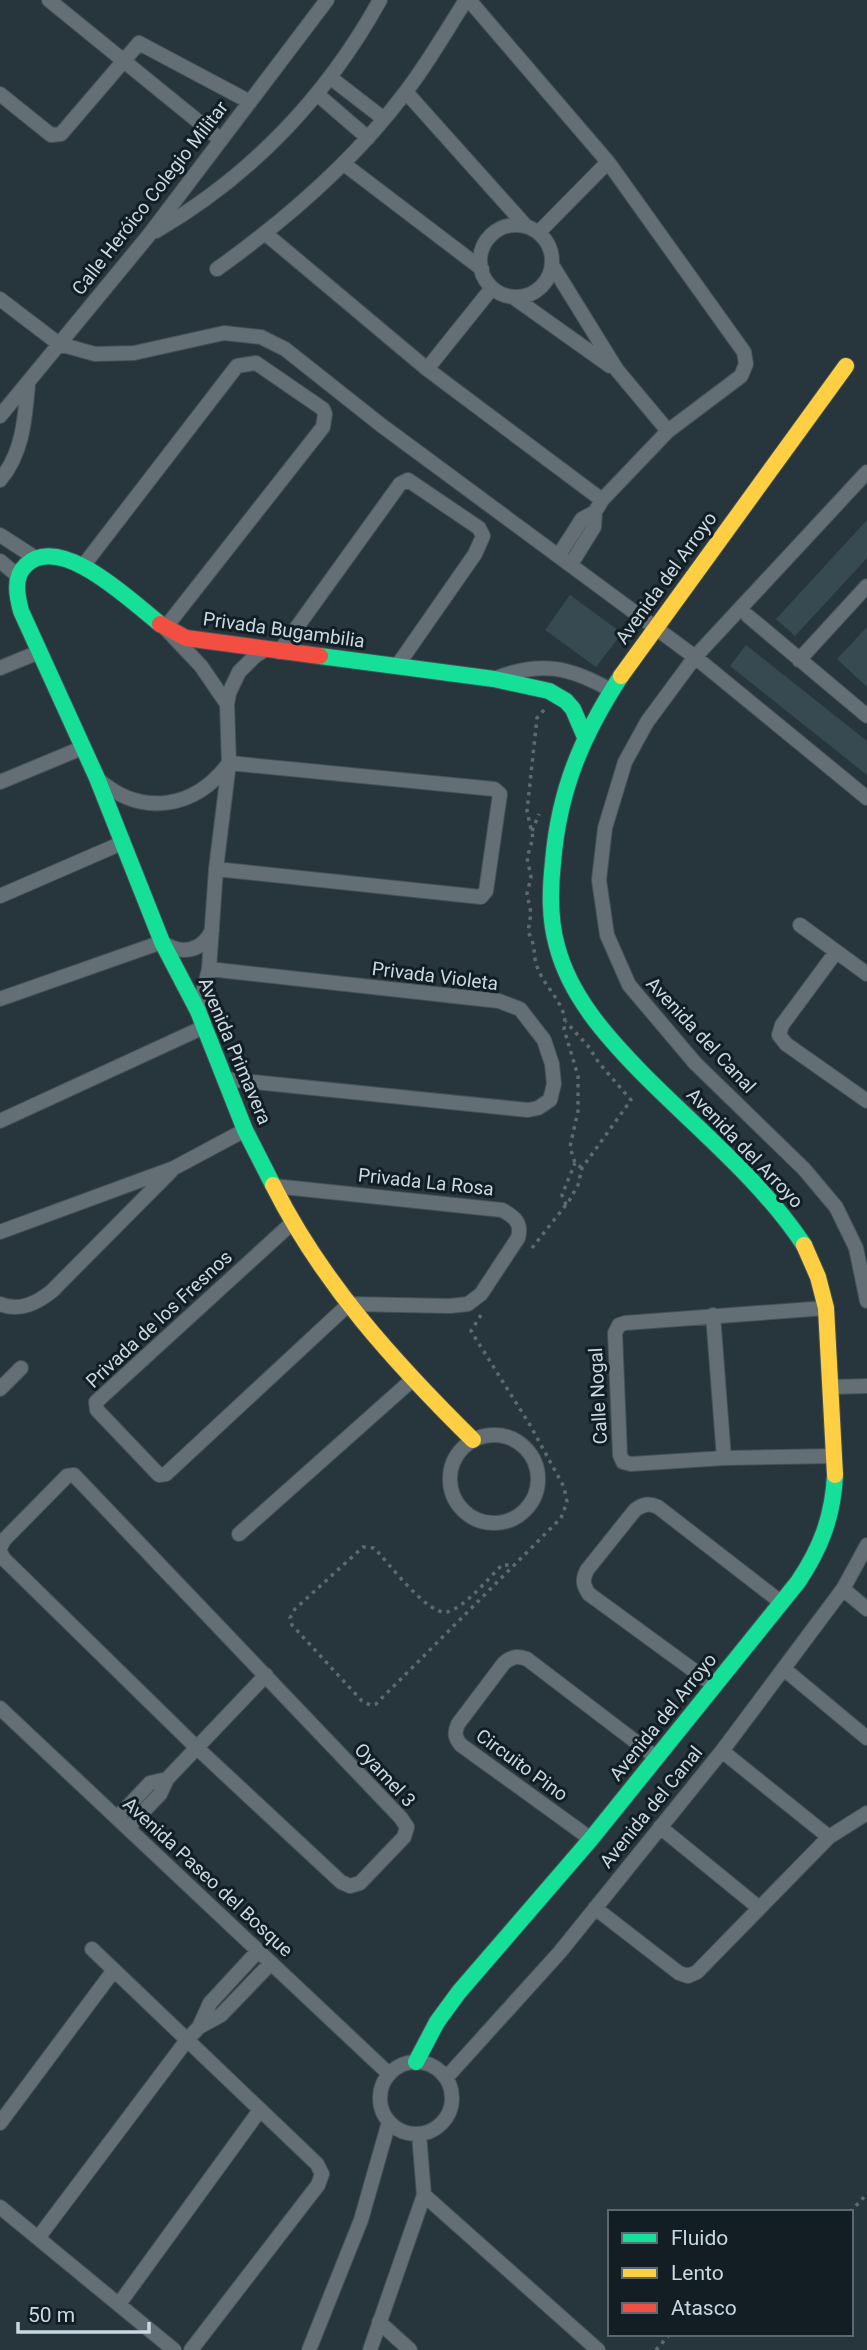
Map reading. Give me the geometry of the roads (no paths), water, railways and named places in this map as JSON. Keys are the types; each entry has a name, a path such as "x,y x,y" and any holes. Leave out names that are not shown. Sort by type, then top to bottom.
{"street":[{"path":"49,0 221,140"},
{"name":"Calle Heróico Colegio Militar","path":"0,416 149,235 327,0"},
{"path":"149,235 198,205 268,148 331,78 380,0"},
{"path":"218,270 266,234 344,164 368,138 406,92 467,0 608,162 744,352 747,363 741,376 668,431 599,506 582,519 565,559"},
{"path":"0,94 51,135 56,136 61,134 139,43 250,102"},
{"path":"331,78 384,119"},
{"path":"406,92 525,225 539,232 550,247 552,265 548,278 539,289 527,295 513,297"},
{"path":"317,94 368,138"},
{"path":"539,232 608,162"},
{"path":"344,164 482,269"},
{"path":"525,225 510,225 496,231 486,241 481,255 482,269 492,288 513,297 617,370"},
{"path":"266,234 427,369 599,506"},
{"path":"552,265 617,370 668,431"},
{"path":"427,369 492,288"},
{"path":"0,299 59,344 78,351 108,355 135,353 225,333 249,334 273,342 296,356 382,425 695,657 867,798"},
{"path":"83,566 237,366 256,363 323,409 323,427 165,628 201,666 227,704"},
{"name":"Avenida del Arroyo","path":"416,2062 436,2022 459,1992 657,1758 782,1603 822,1543 832,1503 835,1456 826,1308 823,1286 813,1262 784,1214 691,1123 611,1039 584,1003 561,960 550,910 552,858 561,806 585,737 612,691 846,366"},
{"path":"0,480 17,452 28,384"},
{"name":"Avenida del Canal","path":"867,472 695,657 647,722 625,762 605,828 598,880 607,935 629,985 695,1063 804,1169 836,1207 856,1248 867,1301"},
{"path":"198,1011 209,969 216,869 229,764 227,704 233,682 255,656 272,651 400,484 408,480 479,528 483,536 475,554 397,666"},
{"path":"0,535 34,557 23,566 18,576 0,561"},
{"name":"Privada Bugambilia","path":"34,557 41,554 57,555 83,566 165,628 186,638 494,679 549,691 558,695 573,709 585,737"},
{"name":"Avenida Primavera","path":"18,576 18,601 39,652 97,778 162,942 198,1011 246,1130 292,1223 315,1260 412,1380 473,1440"},
{"path":"799,660 867,586"},
{"path":"748,616 867,716"},
{"path":"0,668 39,652"},
{"name":"Privada Bugambilia","path":"494,679 523,669 553,668 583,675 612,691"},
{"path":"0,782 82,748"},
{"path":"97,778 129,799 167,803 202,790 229,764"},
{"path":"216,869 481,897 486,891 501,799 498,791 494,789 229,764"},
{"path":"0,896 122,843"},
{"path":"800,925 867,974"},
{"path":"0,999 162,942 176,950 192,950 205,942 213,928"},
{"path":"836,952 782,1026 779,1035 786,1044 867,1101"},
{"name":"Privada Violeta","path":"209,969 499,1002 520,1009 544,1040 552,1064 554,1084 550,1100 538,1108 528,1110 224,1079"},
{"path":"0,1121 204,1027"},
{"path":"0,1232 174,1168 246,1130"},
{"path":"0,1304 23,1307 39,1302 174,1168"},
{"name":"Privada La Rosa","path":"274,1186 502,1210 517,1220 520,1229 518,1238 481,1294 468,1304 349,1304"},
{"name":"Privada de los Fresnos","path":"292,1223 98,1399 95,1406 97,1410 155,1473 162,1475 349,1304"},
{"name":"Calle Nogal","path":"826,1308 713,1315 619,1325 615,1333 620,1455 623,1462 631,1464 724,1458 835,1456"},
{"path":"713,1315 724,1458"},
{"path":"0,1389 21,1368"},
{"path":"239,1534 412,1380"},
{"path":"830,1387 867,1386"},
{"path":"494,1435 505,1436 524,1447 536,1465 537,1488 534,1498 528,1508 510,1521 488,1524 477,1521 460,1508 454,1498 450,1477 452,1466 464,1447 473,1440 494,1435"},
{"name":"Oyamel 3","path":"74,1475 266,1675 407,1827 404,1837 360,1883 350,1886 341,1882 196,1747 4,1559 0,1550 4,1540 66,1476 74,1475"},
{"path":"715,1686 589,1594 584,1587 586,1570 635,1510 650,1503 659,1507 782,1603"},
{"name":"Avenida del Canal","path":"446,2078 560,1952 722,1751 843,1589 867,1545"},
{"path":"843,1589 867,1609"},
{"name":"Circuito Pino","path":"591,1839 456,1739 454,1731 458,1724 504,1663 511,1657 527,1659 657,1758"},
{"path":"784,1668 867,1738"},
{"path":"122,1823 160,1794 167,1779 266,1675"},
{"name":"Avenida Paseo del Bosque","path":"0,1708 389,2074"},
{"path":"722,1751 829,1837"},
{"path":"595,1908 679,1973 688,1976 697,1972 829,1837 867,1813"},
{"path":"660,1827 758,1907"},
{"path":"92,1949 317,2164 322,2174 318,2185 191,2350"},
{"path":"38,2238 199,2027 210,2003 258,1951"},
{"path":"199,2027 221,2015 271,1963"},
{"path":"0,2123 114,1970"},
{"path":"416,2062 433,2066 446,2078 452,2091 451,2106 445,2120 434,2130 419,2134 403,2131 389,2122 382,2110 380,2098 389,2074 402,2064 416,2062"},
{"path":"118,2304 260,2110"},
{"path":"309,2350 361,2220 389,2122"},
{"path":"370,2350 424,2195 419,2134"},
{"path":"424,2195 598,2350"},
{"path":"0,2207 174,2350"},
{"path":"379,2322 410,2350"}]}
